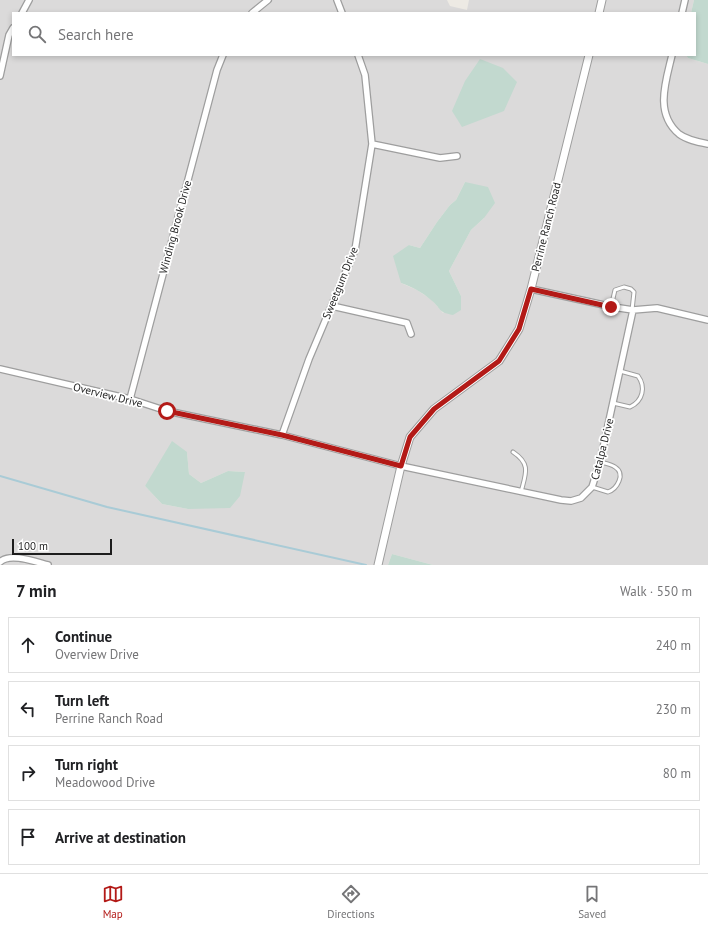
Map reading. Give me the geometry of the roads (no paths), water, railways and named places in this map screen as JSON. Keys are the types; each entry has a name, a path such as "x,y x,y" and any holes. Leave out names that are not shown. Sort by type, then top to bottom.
{"street":[{"path":"23,12 29,0"},
{"path":"253,12 268,0"},
{"path":"337,0 342,12"},
{"path":"599,12 602,0"},
{"path":"682,12 685,0"},
{"path":"0,76 9,35 12,30"},
{"name":"Winding Brook Drive","path":"130,399 217,70 223,56"},
{"name":"Sweetgum Drive","path":"282,435 309,359 355,250 372,144 365,75 358,56"},
{"name":"Perrine Ranch Road","path":"378,565 401,466 410,437 434,409 499,361 519,329 531,289 589,56"},
{"path":"672,56 663,94 664,112 670,124 679,134 691,140 708,144"},
{"path":"372,144 440,158 456,156"},
{"path":"531,289 611,307 632,310 657,308 708,320"},
{"path":"332,306 407,323 411,334"},
{"name":"Catalpa Drive","path":"401,466 561,500 571,501 581,498 592,487 600,462 632,310"},
{"name":"Overview Drive","path":"0,370 130,399 167,411 282,435 401,466"},
{"path":"0,562 2,559 16,557 48,565"}],"lane":[{"path":"611,307 615,290 624,287 631,289 634,292 632,310"},
{"path":"613,403 630,407 638,402 642,392 642,382 638,376 620,371"},
{"path":"512,452 520,457 526,467 526,476 521,492"},
{"path":"592,487 608,492 616,487 619,481 619,473 615,467 600,462"}],"waterway":[{"path":"0,476 107,507 366,565"}]}
